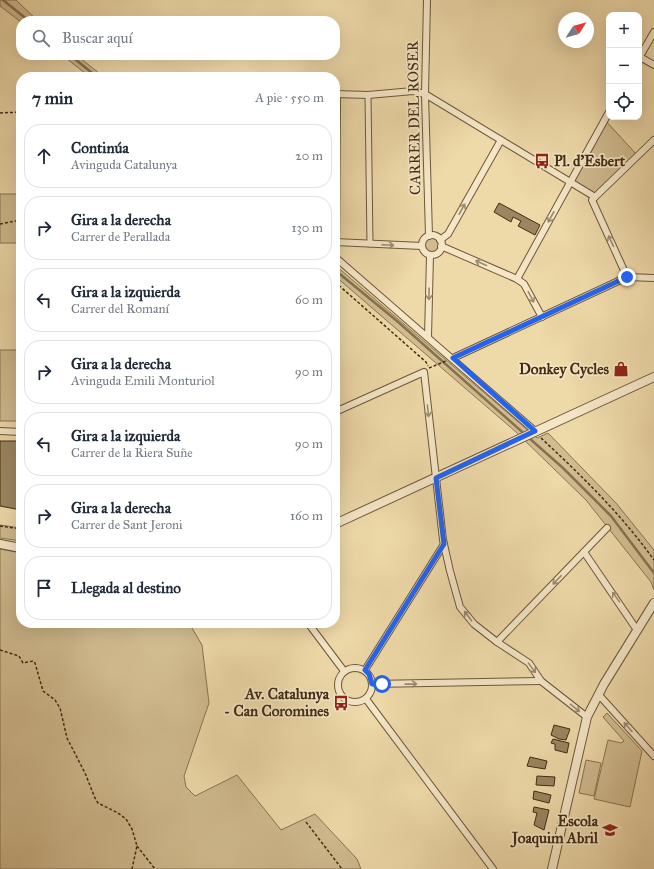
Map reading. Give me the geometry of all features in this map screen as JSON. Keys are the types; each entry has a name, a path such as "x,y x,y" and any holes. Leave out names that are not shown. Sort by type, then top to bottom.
{"street":[{"name":"CARRER DEL ROSER","path":"427,0 425,94 429,236"},
{"path":"642,53 654,32"},
{"path":"642,60 654,66"},
{"path":"340,94 368,95 413,91 425,94 570,183 593,199 627,277"},
{"path":"368,95 370,244"},
{"path":"516,279 606,117"},
{"path":"501,140 448,234 440,243 437,253 430,255 425,252 422,246 424,240 429,236 436,236 440,243 516,279 524,284 542,317"},
{"path":"593,199 654,140"},
{"path":"340,242 422,246"},
{"path":"428,337 430,255"},
{"path":"340,261 428,337 534,432"},
{"path":"451,359 627,277 654,278"},
{"path":"340,410 426,370 444,544 460,607 474,624 497,642 529,663 541,681 587,717"},
{"path":"340,522 654,377"},
{"path":"0,431 16,432"},
{"path":"497,642 607,528"},
{"path":"0,544 16,547"},
{"path":"365,670 444,544"},
{"path":"584,552 637,630"},
{"path":"552,869 587,717 654,603"},
{"path":"312,628 344,671"},
{"path":"355,667 365,670 369,674 372,690 366,699 350,702 341,695 337,685 338,679 344,671 355,667"},
{"path":"372,684 541,681"},
{"path":"599,695 654,756"},
{"path":"366,699 493,869"}],"path":[{"path":"0,113 16,112"},
{"path":"0,224 16,221"},
{"path":"340,286 426,362 426,370 451,359"},
{"path":"534,432 593,487 625,522 654,560"},
{"path":"0,526 16,529"},
{"path":"0,650 20,656 23,663 33,661 35,663 43,691 55,700 60,708 67,738 85,773 95,798 98,803 118,813 126,820 132,829 137,846 155,869"},
{"path":"306,822 342,869"},
{"path":"132,869 137,846"}],"shaded area":[{"path":"0,0 16,0 33,16 16,16 16,18 0,6"},
{"path":"68,60 82,60 98,72 84,72"},
{"path":"605,120 638,156 595,196 572,180"},
{"path":"0,194 16,194 16,243 0,243"},
{"path":"432,235 439,238 442,245 439,252 432,255 425,252 422,245 425,238"},
{"path":"340,269 537,438 548,433 616,503 654,550 654,590 651,582 586,500 516,432 340,280"},
{"path":"0,350 16,350 16,421 0,421"},
{"path":"0,525 16,527 16,540 0,538"},
{"path":"0,549 16,552 16,628 192,628 202,645 209,703 184,776 186,787 195,796 237,775 281,830 315,814 357,859 361,869 0,869"},
{"path":"607,713 642,751 630,807 594,799 608,740 621,743 624,741 603,717"},
{"path":"586,760 601,763 594,796 579,793"}],"building":[{"path":"499,203 540,225 535,235 518,226 521,221 513,217 511,222 494,212"},
{"path":"0,441 16,441 16,509 0,506"},
{"path":"554,725 570,729 566,740 559,739 551,735"},
{"path":"553,739 569,743 567,753 555,750 555,744 551,743"},
{"path":"530,757 547,761 545,769 527,766"},
{"path":"537,776 555,777 554,786 536,785"},
{"path":"534,791 551,795 549,803 533,799"},
{"path":"534,807 549,810 544,830 534,825 537,813 533,812"}],"waterway":[{"path":"3,0 23,16"},
{"path":"76,60 91,72"},
{"path":"340,274 397,321 563,468 611,516 654,573"}],"place":[{"name":"Pl. d'Esbert","path":"542,161"},
{"name":"Donkey Cycles","path":"621,369"},
{"name":"Av. Catalunya - Can Coromines","path":"341,703"},
{"name":"Escola Joaquim Abril","path":"610,830"}],"route":[{"path":"382,684 372,684 369,674 365,670 444,544 436,478 535,431 453,358 627,277"}]}
